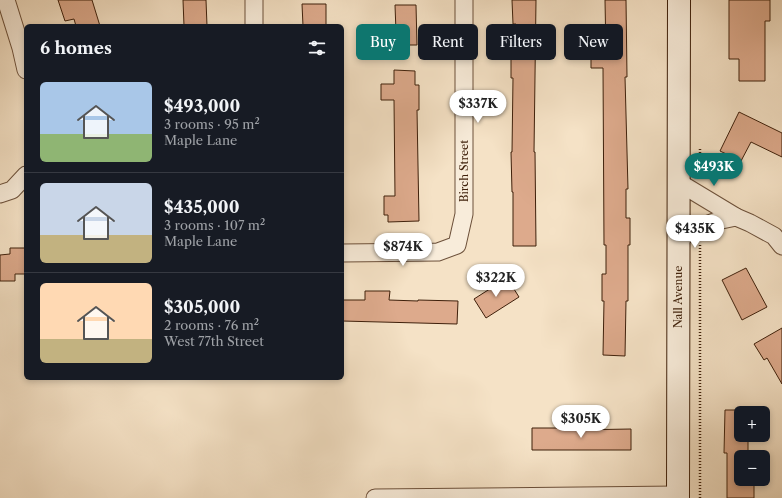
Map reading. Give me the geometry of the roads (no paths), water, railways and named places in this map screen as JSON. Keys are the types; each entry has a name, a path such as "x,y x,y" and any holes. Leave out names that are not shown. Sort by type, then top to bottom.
{"main road":[{"name":"Nall Avenue","path":"678,497 679,0"}],"street":[{"path":"6,0 24,61"},
{"path":"254,0 254,24"},
{"name":"Birch Street","path":"344,253 438,252 457,245 464,214 464,0"},
{"path":"0,194 12,190 24,177"},
{"path":"678,182 736,217 774,236 782,246"},
{"path":"678,240 692,230 717,221 736,217"},
{"path":"375,498 678,497"}]}
